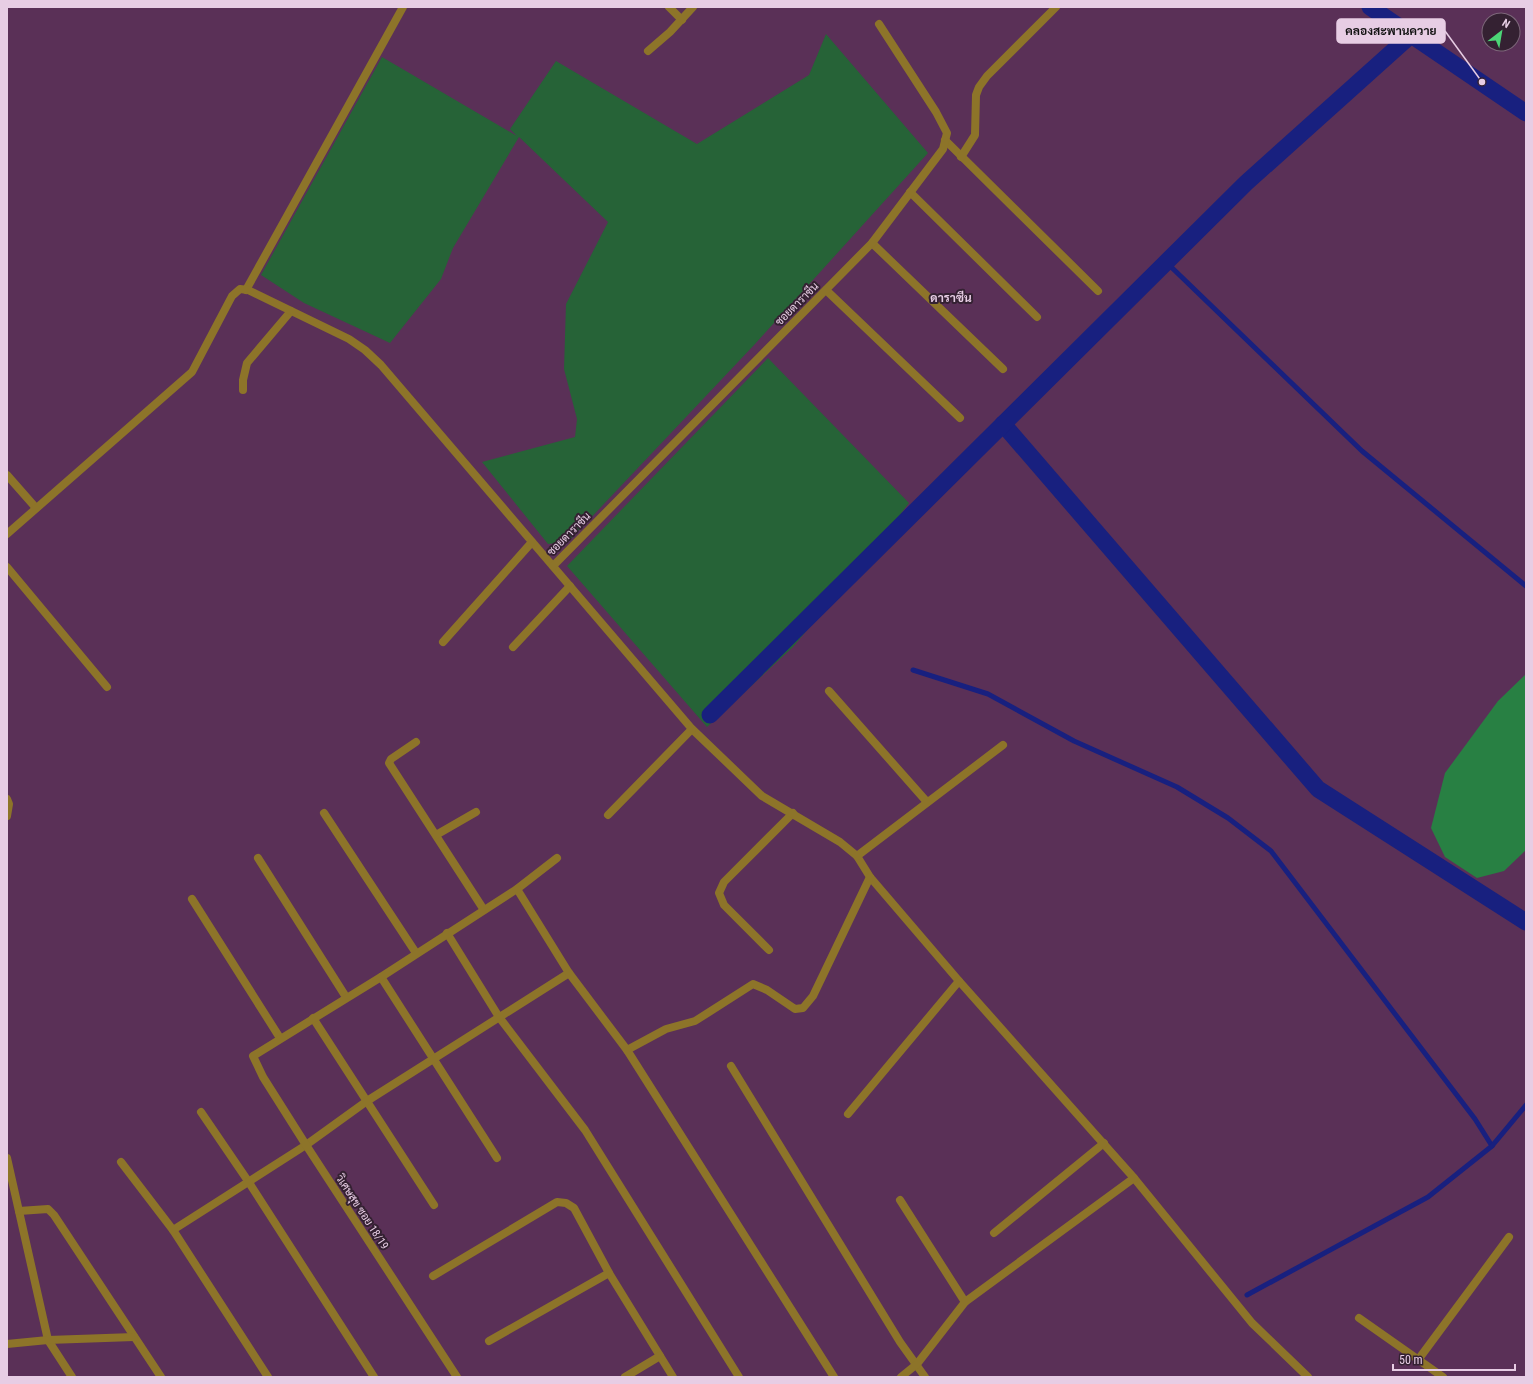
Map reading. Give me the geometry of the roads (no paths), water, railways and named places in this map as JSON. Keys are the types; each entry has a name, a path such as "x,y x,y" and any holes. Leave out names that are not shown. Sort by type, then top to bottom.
{"street":[{"path":"246,290 403,7"},
{"path":"669,7 682,20"},
{"path":"648,51 682,20 693,7"},
{"path":"962,157 975,135 974,106 979,87 987,76 1056,7"},
{"path":"879,24 936,112 946,133 945,140 1098,291"},
{"name":"ซอยดาราซีน","path":"553,566 872,243 943,149 945,140"},
{"path":"910,192 1037,317"},
{"path":"872,243 1003,369"},
{"path":"7,534 192,372 232,296 240,289 246,290 349,339 365,350 381,365 692,729 762,796 840,842 857,856 870,877 959,981 1134,1178 1252,1323 1308,1377"},
{"path":"826,290 960,418"},
{"path":"243,390 243,380 247,364 291,311"},
{"path":"7,475 36,508"},
{"path":"443,642 532,542"},
{"path":"7,568 107,687"},
{"path":"513,647 570,586"},
{"path":"829,691 928,802"},
{"path":"608,816 692,729"},
{"path":"416,742 389,763 484,910"},
{"path":"857,856 1003,745"},
{"path":"7,799 9,804 7,816"},
{"path":"436,836 476,812"},
{"path":"324,813 416,953"},
{"path":"769,950 724,905 719,893 724,882 793,813"},
{"path":"258,858 346,997"},
{"path":"192,899 280,1038 381,977 517,889 557,858"},
{"path":"627,1050 666,1028 695,1021 753,984 767,990 795,1009 803,1008 813,996 870,877"},
{"path":"517,889 568,973 627,1050 834,1377"},
{"path":"447,933 499,1017 585,1130 739,1377"},
{"path":"174,1230 306,1145 367,1101 568,973"},
{"path":"381,977 497,1158"},
{"path":"848,1114 959,981"},
{"path":"312,1018 434,1205"},
{"name":"วิเศษสุข ซอย 18/19","path":"280,1038 253,1056 263,1077 457,1377"},
{"path":"731,1066 896,1335 926,1377"},
{"path":"201,1112 248,1181 374,1377"},
{"path":"994,1233 1104,1143"},
{"path":"7,1158 48,1340 72,1377"},
{"path":"121,1162 174,1230 268,1377"},
{"path":"901,1377 916,1364 965,1302 1134,1178"},
{"path":"900,1200 965,1302"},
{"path":"433,1276 557,1202 566,1203 574,1208 609,1273 673,1377"},
{"path":"19,1211 48,1209 54,1215 161,1377"},
{"path":"1418,1360 1509,1237"},
{"path":"489,1341 609,1273"},
{"path":"1359,1318 1443,1377"},
{"path":"7,1344 48,1340 134,1337"},
{"path":"626,1377 660,1356"}],"waterway":[{"path":"1370,7 1526,113"},
{"path":"710,715 1246,183 1411,35"},
{"path":"1166,262 1362,451 1526,586"},
{"path":"1003,424 1318,789 1526,922"},
{"path":"913,670 988,694 1074,741 1177,787 1228,818 1271,851 1475,1119 1492,1146"},
{"path":"1247,1295 1428,1197 1492,1146 1526,1105"}],"place":[{"name":"คลองสะพานควาย","path":"1482,82"}],"district":[{"name":"ดาราซีน","path":"951,298"}]}
